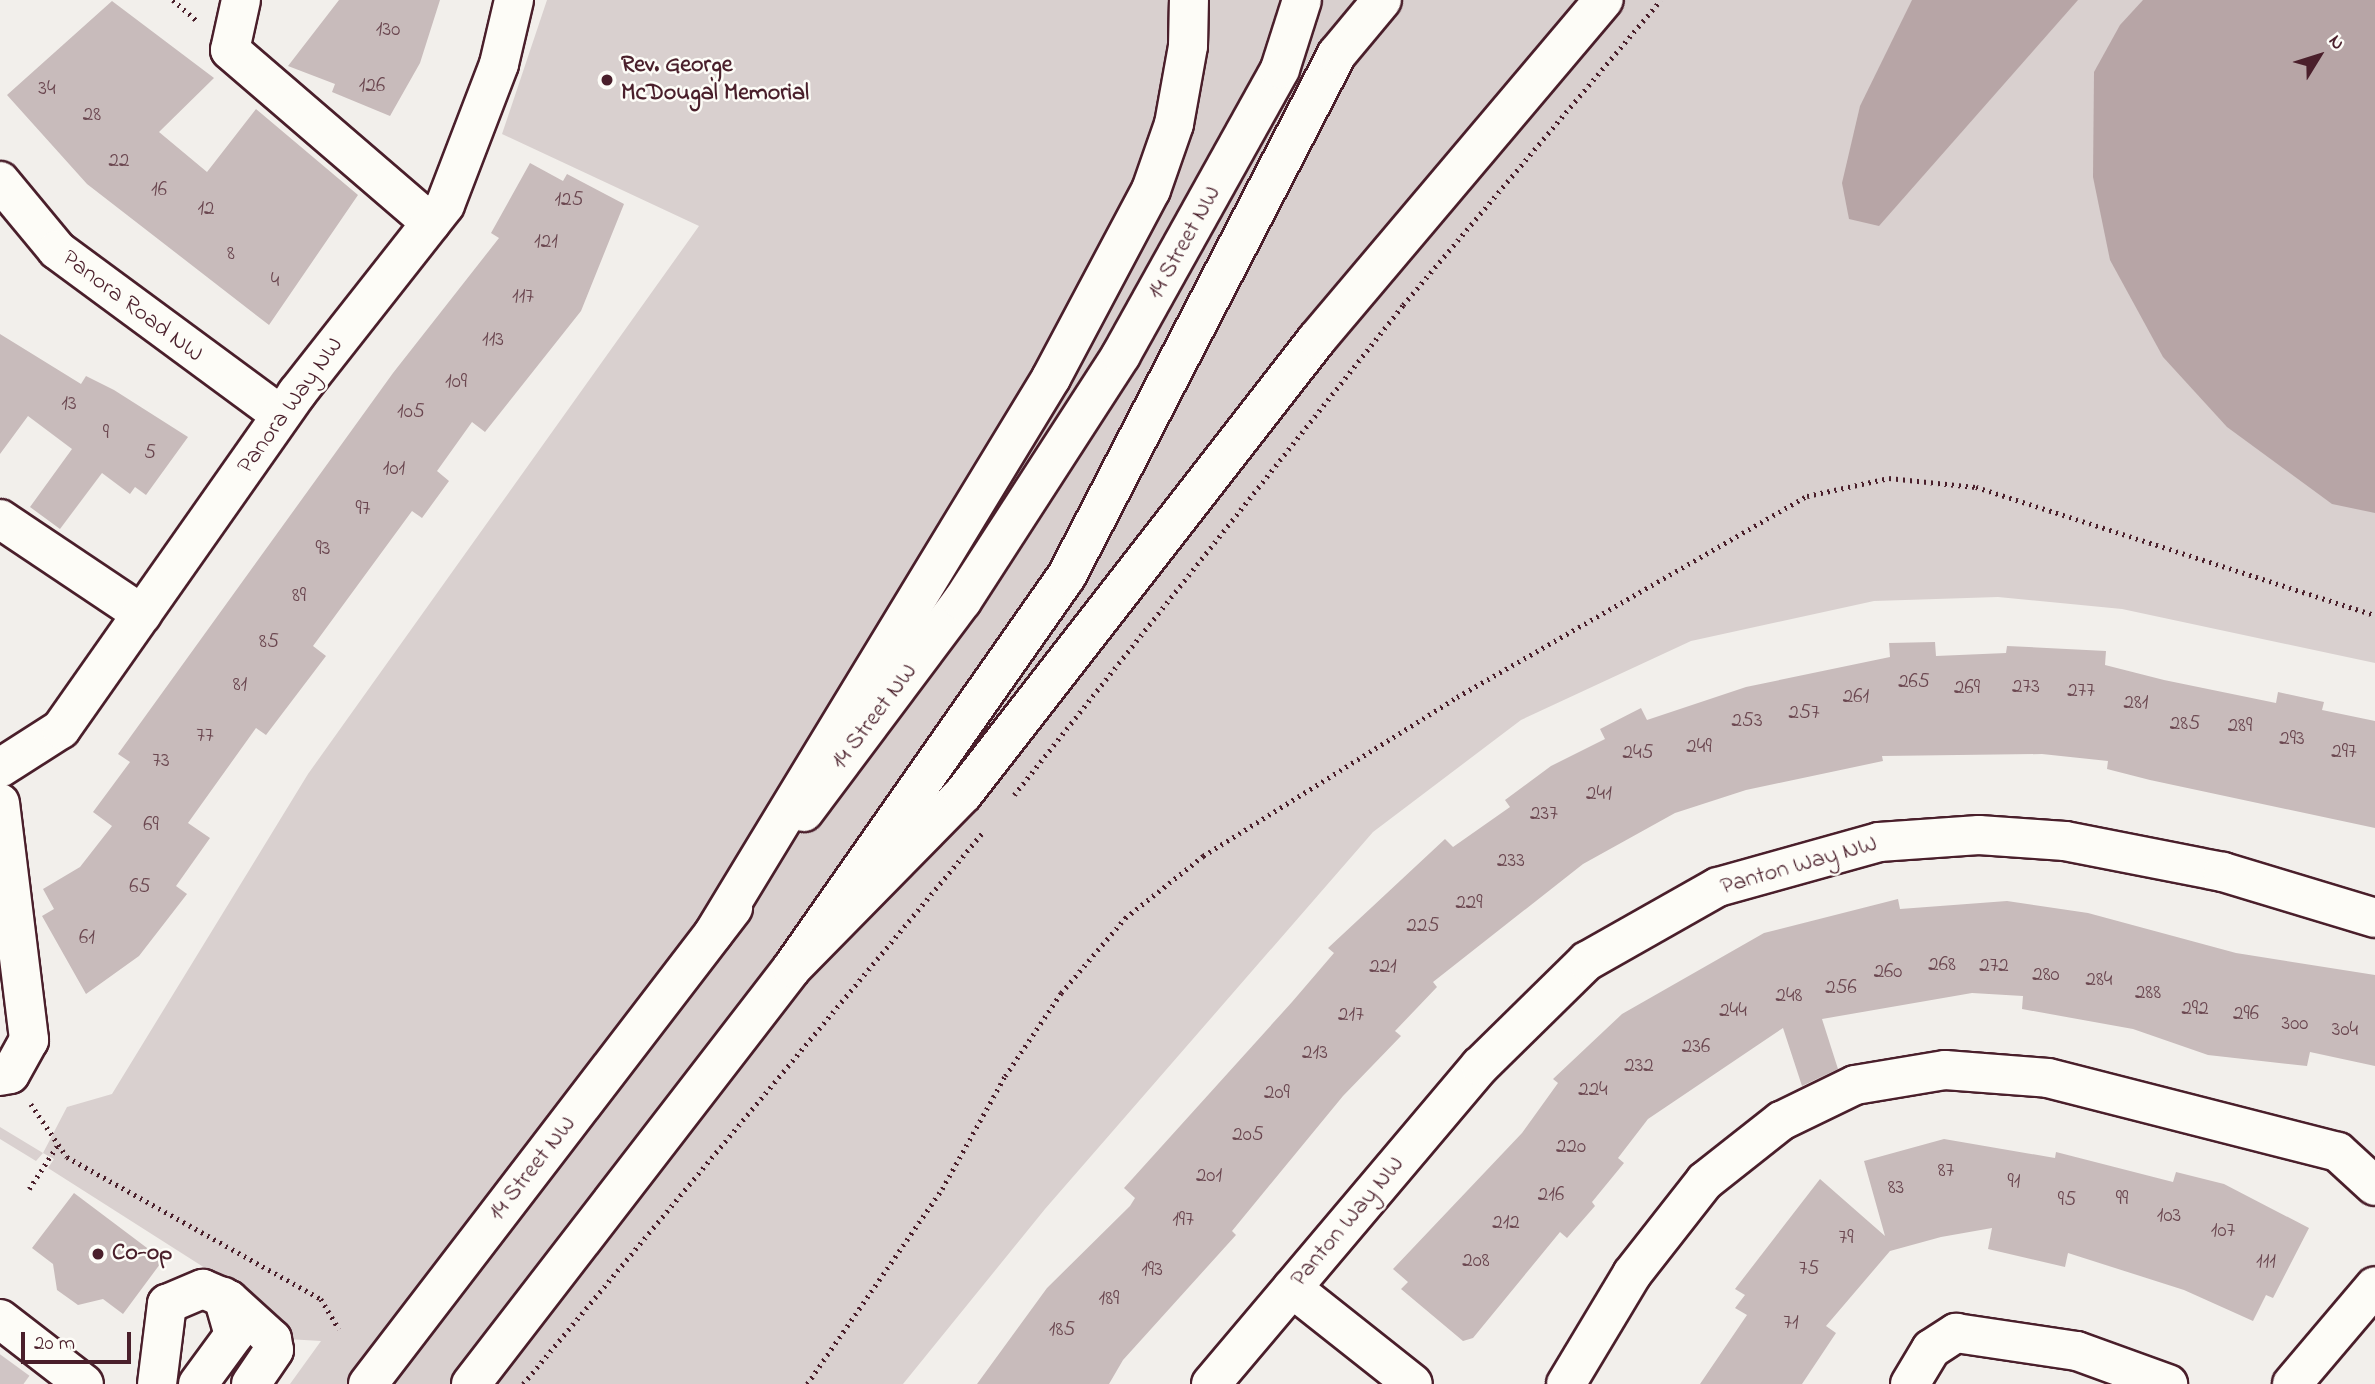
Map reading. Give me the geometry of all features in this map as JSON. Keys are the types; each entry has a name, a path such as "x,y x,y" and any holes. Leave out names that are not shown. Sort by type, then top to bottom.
{"main road":[{"path":"241,0 230,50 431,223"},
{"name":"Panora Way NW","path":"0,768 61,729 281,415 445,205 499,64 514,0"},
{"path":"713,934 1051,378 1152,190 1174,124 1188,46 1189,0"},
{"name":"14 Street NW","path":"368,1384 713,934 962,601 1049,470 1190,237 1280,69 1302,0"},
{"name":"14 Street NW","path":"471,1384 792,968 1066,577 1337,54 1382,0"},
{"path":"792,968 962,794 1317,339 1604,0"},
{"name":"Panora Road NW","path":"0,181 57,250 281,415"},
{"path":"0,519 142,614"},
{"path":"0,803 29,1040 5,1075"},
{"name":"Panton Way NW","path":"1211,1384 1480,1066 1587,961 1718,887 1879,842 1979,835 2065,841 2223,872 2375,918"},
{"path":"1566,1384 1632,1274 1705,1181 1780,1121 1855,1085 1945,1070 2048,1079 2338,1152 2375,1186"},
{"path":"2292,1384 2375,1286"},
{"path":"1293,1288 1413,1384"},
{"path":"157,1384 167,1304 196,1290 223,1297 272,1339 274,1350 251,1384"},
{"path":"198,1384 234,1335 223,1297"},
{"path":"0,1319 22,1354 78,1382"},
{"path":"1910,1384 1931,1349 1956,1332 2077,1351 2168,1384"}],"path":[{"path":"807,1384 942,1189 1054,1003 1125,918 1203,856 1457,696 1807,496 1889,478 1976,487 2375,615"},
{"path":"5,1075 57,1146 114,1186 321,1299 339,1329"},
{"path":"29,1189 57,1146"}],"shaded area":[{"path":"547,0 2375,0 2375,663 2122,609 1998,597 1874,601 1691,641 1521,720 1373,832 1045,1209 903,1384 290,1384 321,1341 287,1339 227,1282 48,1168 54,1159 43,1153 67,1107 112,1094 308,774 699,226 502,134"},
{"path":"1912,0 2078,0 1879,226 1849,219 1842,183 1860,106"},
{"path":"2143,0 2375,0 2375,513 2332,504 2227,427 2163,357 2110,260 2093,177 2094,72 2120,25"},
{"path":"0,1127 43,1153 36,1161 0,1139"}],"building":[{"path":"339,0 440,0 420,63 390,116 332,92 335,84 288,66"},
{"path":"112,1 214,78 159,132 207,172 256,109 358,195 269,325 87,184 7,95"},
{"path":"530,163 563,181 567,174 624,204 581,311 485,432 472,422 437,471 449,481 422,518 412,511 313,646 326,656 266,735 256,728 188,823 210,838 176,886 187,894 139,956 86,994 42,916 54,909 43,889 80,867 112,826 93,812 130,762 118,754 393,373 499,238 491,233"},
{"path":"0,334 81,384 86,376 114,390 188,437 146,495 135,487 130,494 102,473 60,529 30,507 72,449 28,416 0,454"},
{"path":"1935,642 1936,656 2006,653 2007,646 2106,651 2105,665 2276,703 2278,692 2324,702 2322,710 2375,721 2375,828 2150,780 2107,769 2108,761 2042,754 1882,756 1883,761 1746,790 1675,813 1583,864 1433,982 1437,987 1395,1031 1401,1036 1343,1096 1232,1231 1236,1235 1123,1360 1109,1384 977,1384 1047,1288 1130,1206 1135,1198 1124,1188 1334,953 1328,948 1445,839 1453,847 1510,807 1505,800 1551,766 1605,739 1600,729 1641,708 1647,720 1746,687 1890,657 1889,643"},
{"path":"1898,899 1900,909 2007,901 2088,913 2236,953 2375,975 2375,1066 2310,1052 2307,1066 2208,1055 2133,1029 2022,1009 2023,996 1972,993 1822,1019 1838,1069 1802,1086 1783,1028 1648,1119 1618,1158 1624,1163 1592,1202 1595,1206 1567,1238 1560,1232 1473,1338 1463,1341 1401,1289 1408,1282 1393,1269 1522,1133 1558,1083 1553,1079 1622,1014 1764,933"},
{"path":"1944,1139 2055,1158 2056,1152 2173,1182 2176,1172 2224,1184 2309,1228 2273,1298 2266,1295 2253,1321 2184,1290 2068,1253 2065,1267 1988,1249 1992,1228 1941,1237 1890,1251 1826,1326 1836,1333 1802,1384 1700,1384 1747,1315 1735,1308 1745,1295 1735,1289 1820,1179 1885,1236 1864,1161"},
{"name":"Co-op","path":"74,1193 163,1260 123,1314 103,1299 78,1305 57,1290 53,1264 32,1248"}],"tunnel":[{"path":"0,1384 14,1365"}],"place":[{"name":"Rev. George McDougal Memorial","path":"607,80"},
{"name":"Co-op","path":"98,1254"}]}
